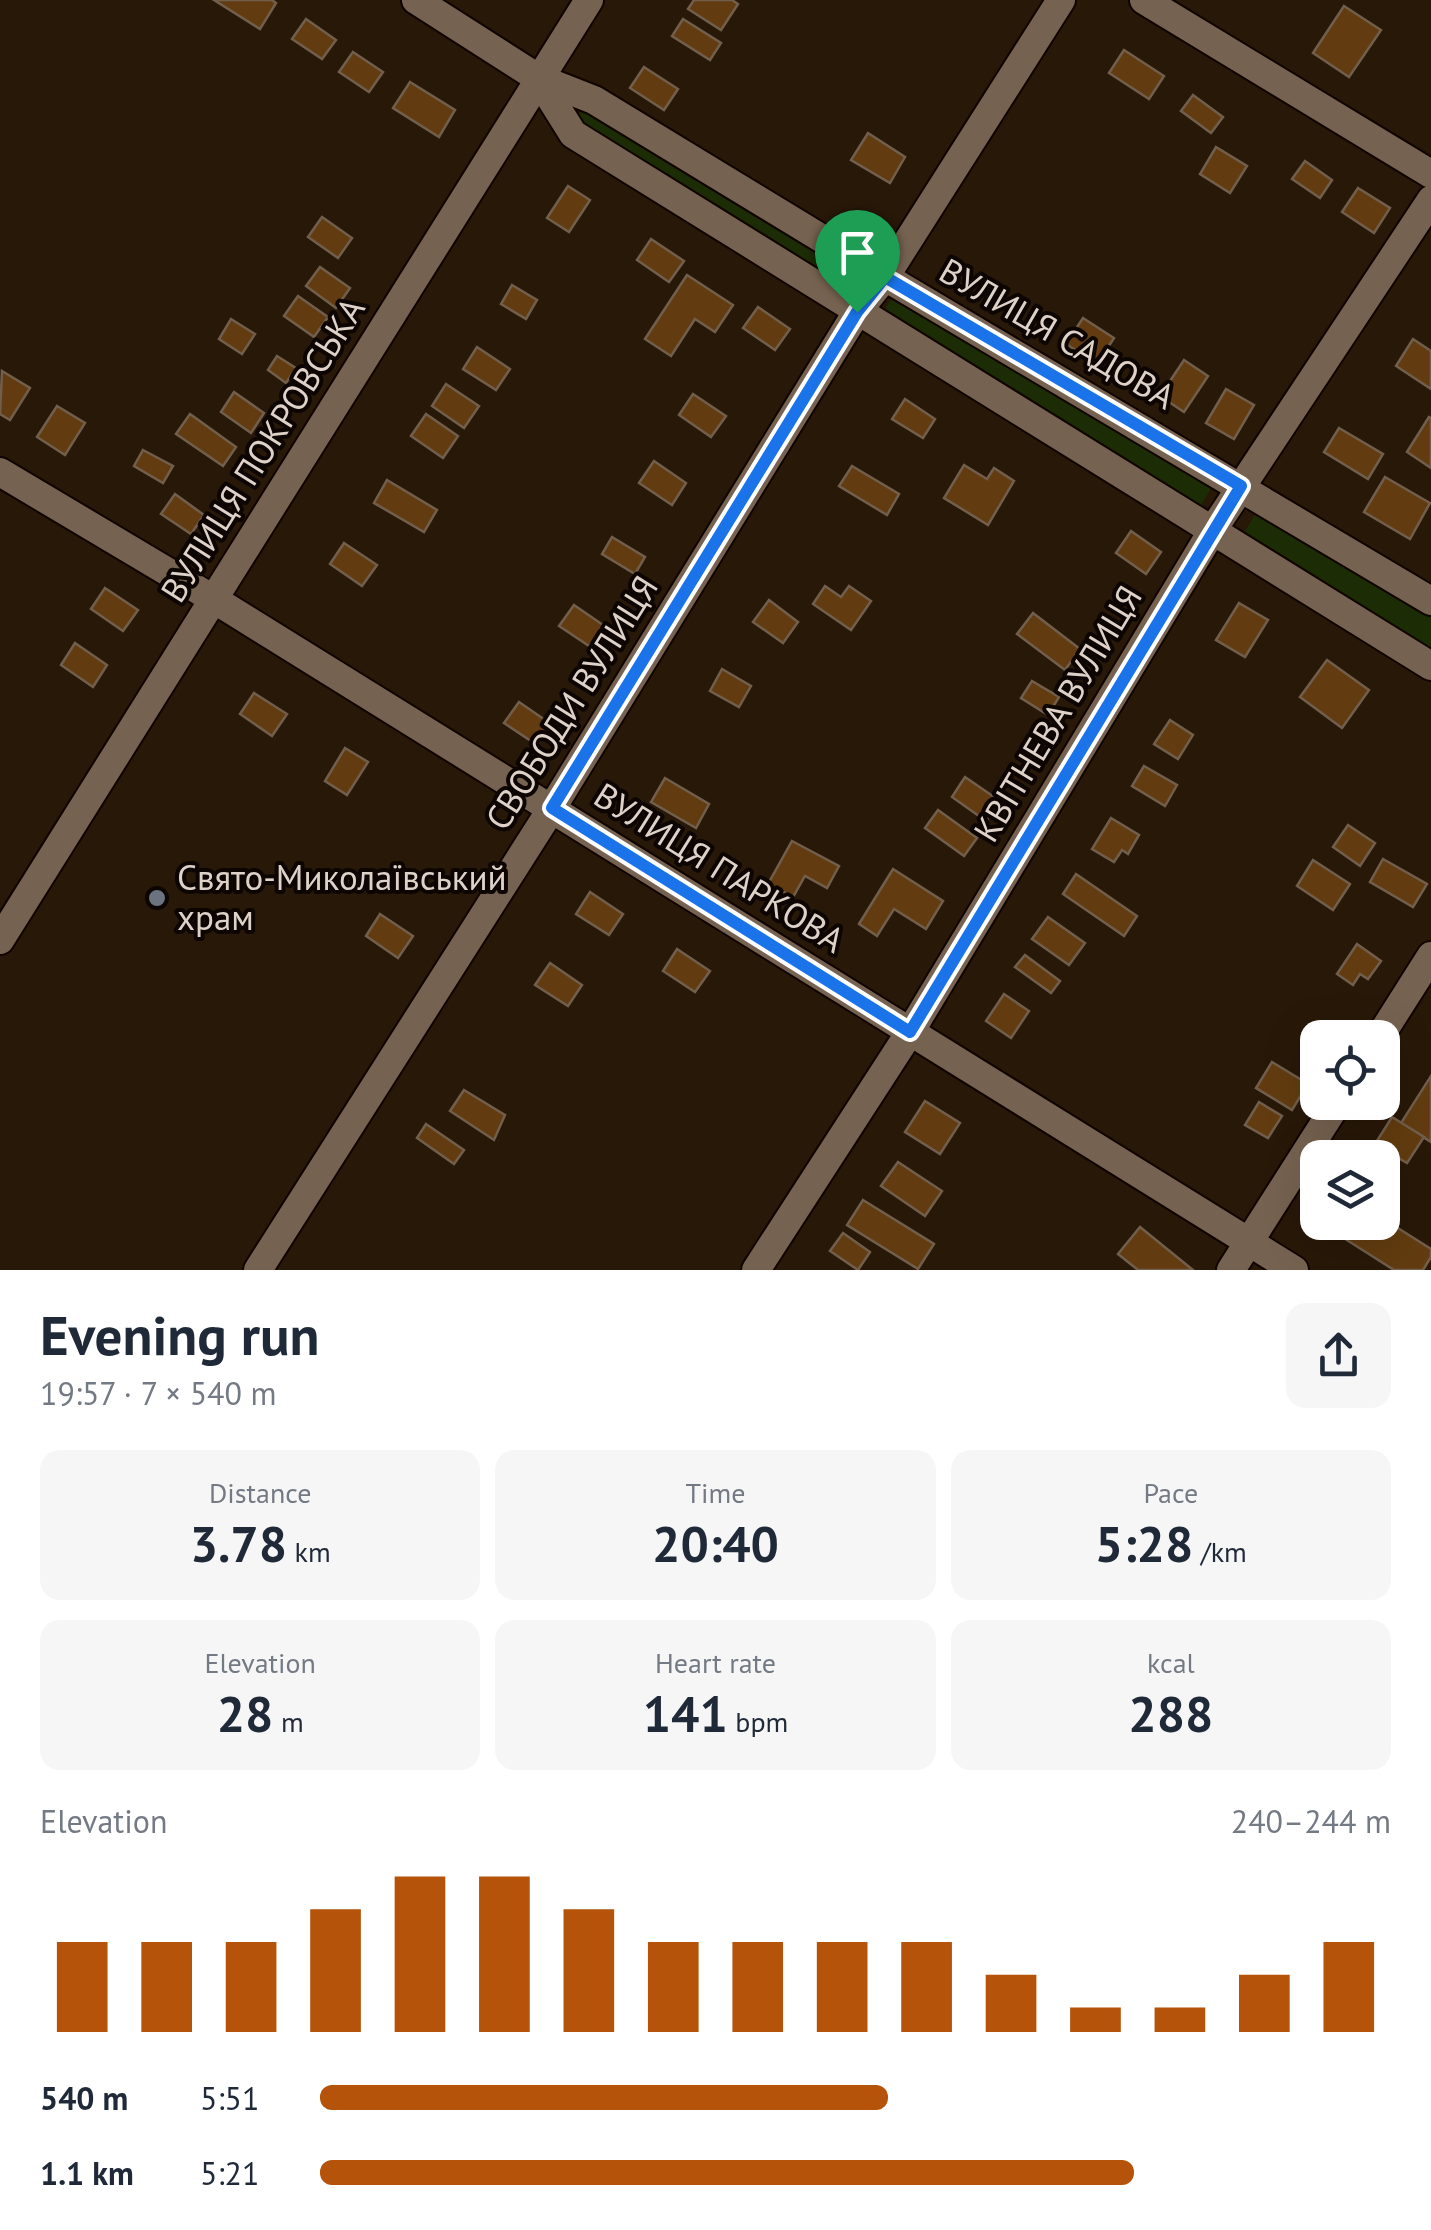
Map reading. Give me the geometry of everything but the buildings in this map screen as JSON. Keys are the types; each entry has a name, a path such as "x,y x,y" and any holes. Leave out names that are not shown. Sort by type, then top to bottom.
{"street":[{"name":"ВУЛИЦЯ САДОВА","path":"416,0 538,78 594,100 1431,600"},
{"name":"ВУЛИЦЯ ПОКРОВСЬКА","path":"0,940 589,0"},
{"name":"СВОБОДИ ВУЛИЦЯ","path":"258,1270 552,808 857,312 885,277 1061,0"},
{"path":"1144,0 1431,174"},
{"name":"ВУЛИЦЯ САДОВА","path":"538,78 573,134 1431,666"},
{"name":"КВІТНЕВА ВУЛИЦЯ","path":"756,1270 910,1032 1214,528 1431,200"},
{"name":"ВУЛИЦЯ ПАРКОВА","path":"0,472 216,600 1294,1270"},
{"path":"1390,1020 1431,956"},
{"path":"1231,1270 1327,1120"}],"green space":[{"path":"583,109 866,273 852,297 576,118"},
{"path":"897,290 1215,482 1199,508 882,314"},
{"path":"1260,507 1431,612 1431,650 1243,534"}],"place":[{"name":"Свято-Миколаївський храм","path":"157,898"}],"route":[{"path":"885,277 1241,486 910,1032 552,808 857,312 885,277"}]}
